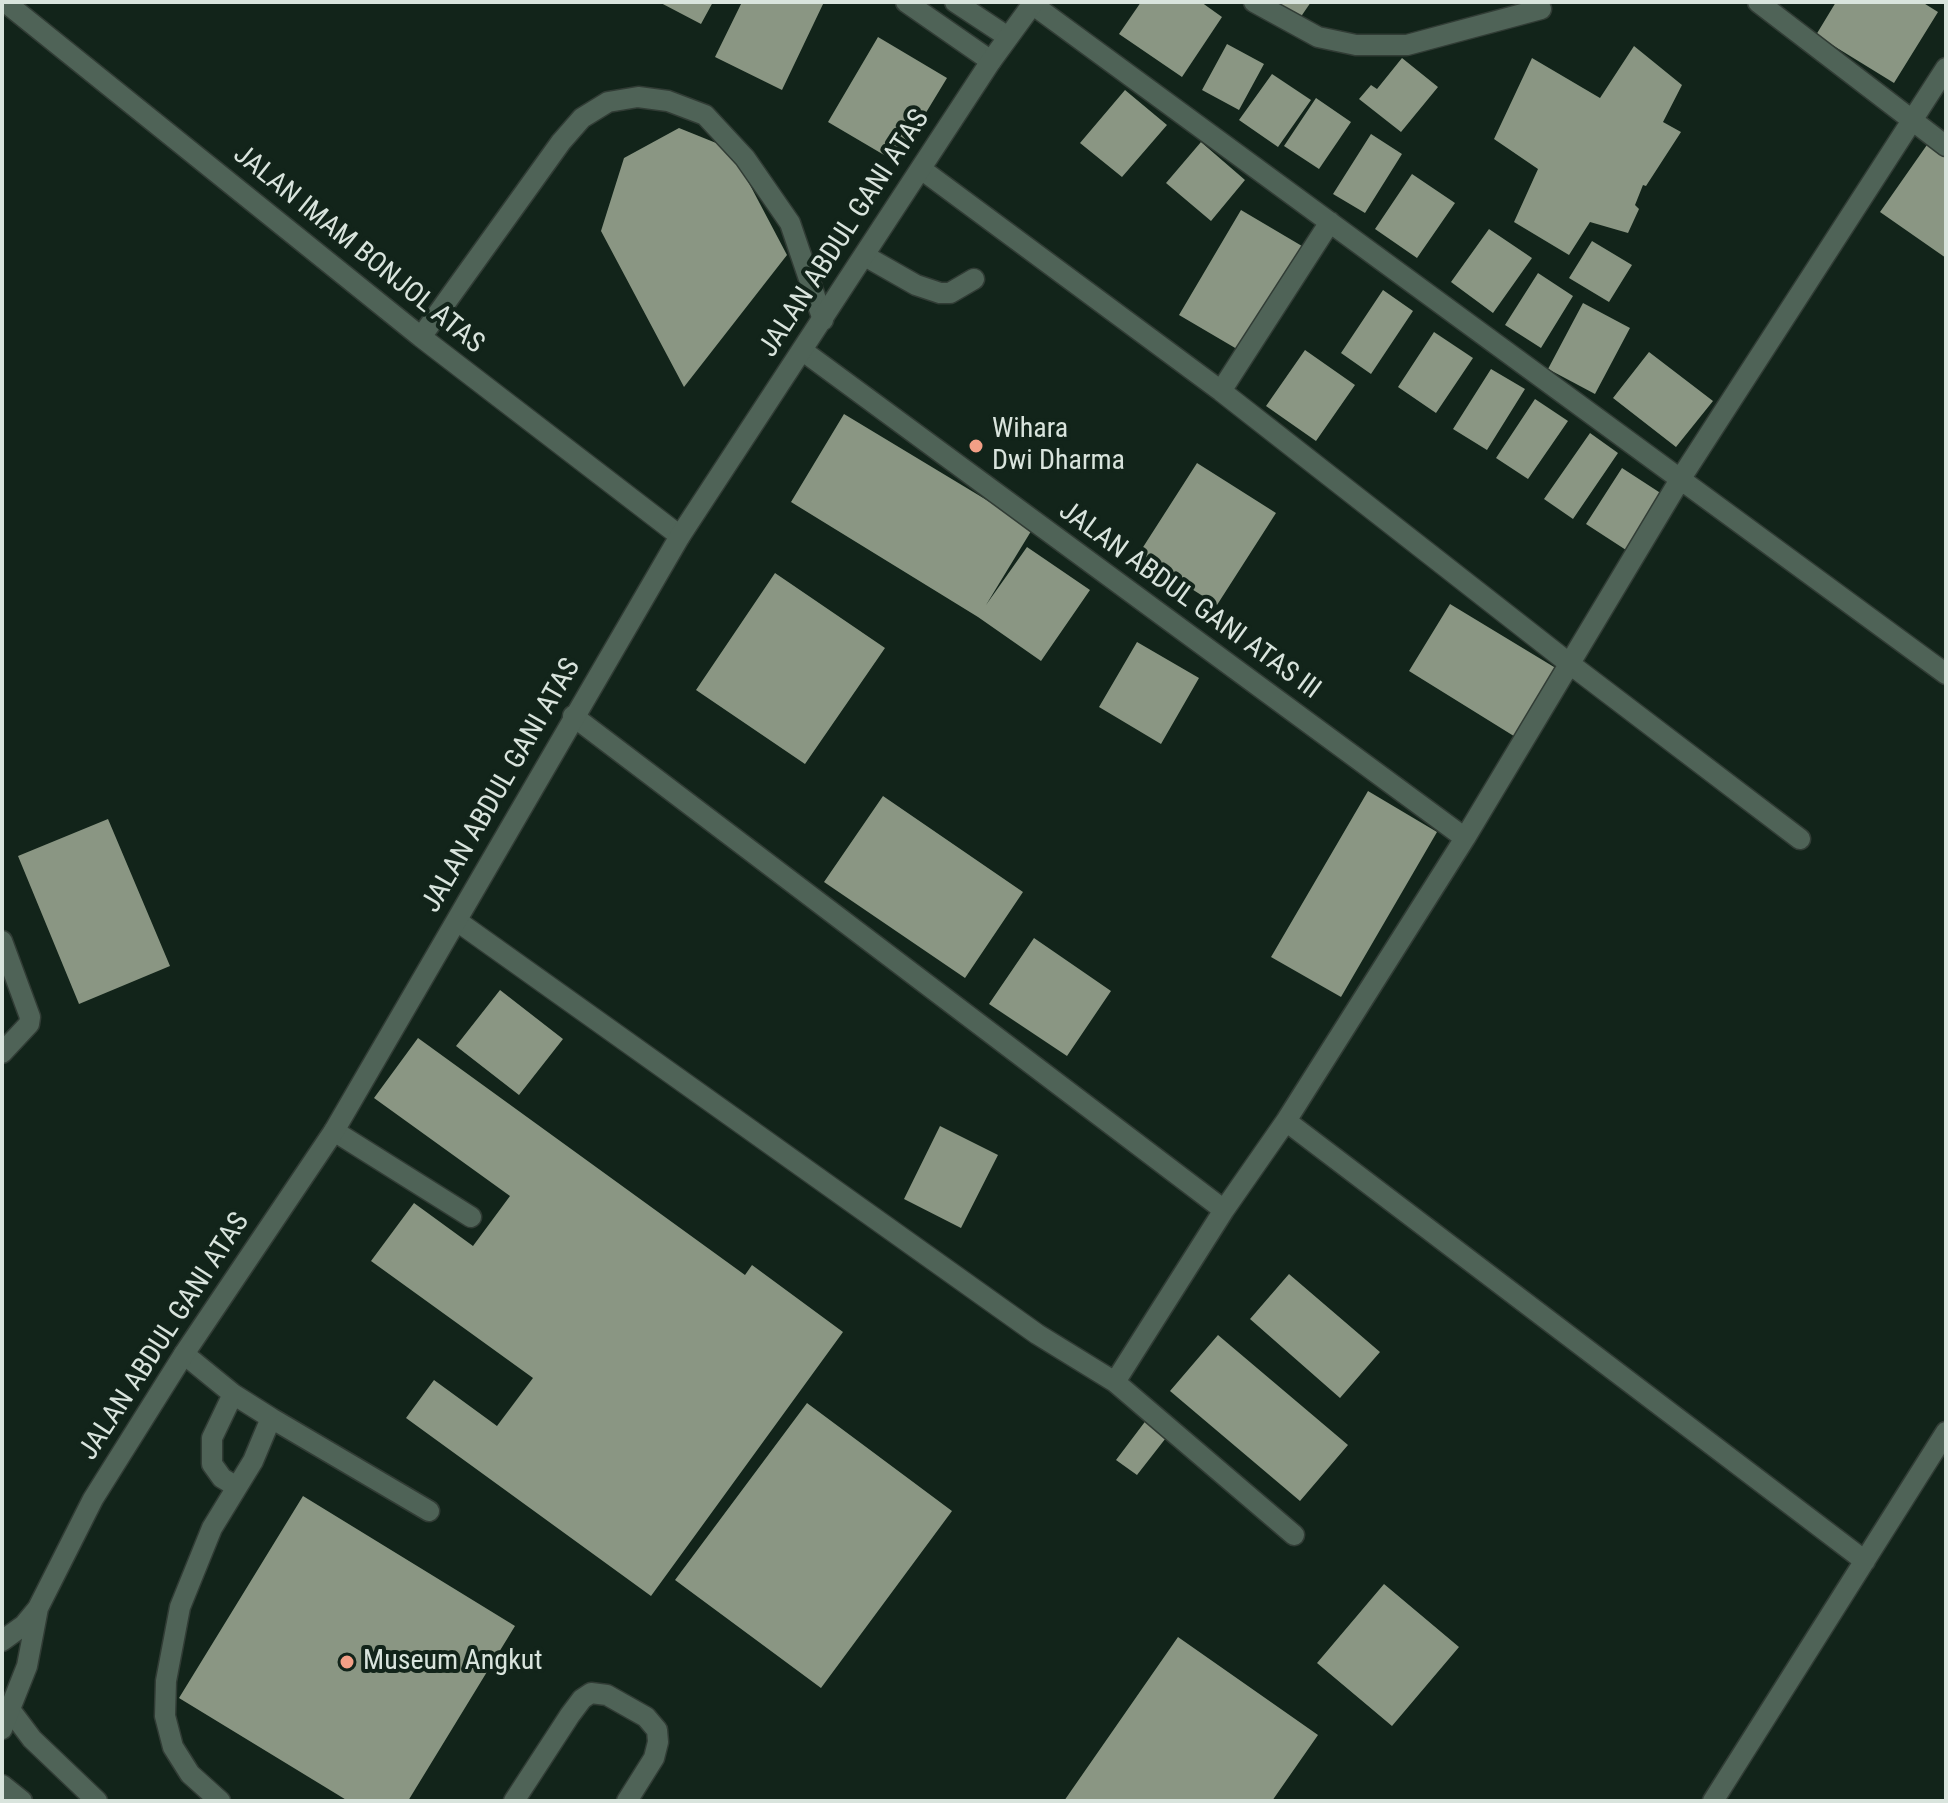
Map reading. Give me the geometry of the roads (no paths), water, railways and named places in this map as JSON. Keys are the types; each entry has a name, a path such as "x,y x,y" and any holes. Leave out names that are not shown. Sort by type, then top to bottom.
{"street":[{"name":"JALAN IMAM BONJOL ATAS","path":"5,2 421,337 680,536"},
{"path":"906,2 991,61"},
{"path":"955,2 1008,37"},
{"path":"1254,2 1318,37 1356,45 1407,45 1541,9"},
{"path":"1758,2 1946,146"},
{"path":"1033,3 1946,674"},
{"name":"JALAN ABDUL GANI ATAS","path":"2,1641 24,1625 38,1608 93,1499 184,1354 334,1131 680,536 991,61 1033,3"},
{"path":"1115,1382 1224,1210 1286,1121 1465,838 1681,478 1946,68"},
{"path":"421,337 561,142 582,118 608,102 638,97 668,101 705,115 745,158 790,223 823,320"},
{"path":"921,169 1221,391 1800,839"},
{"path":"1221,391 1330,222"},
{"path":"865,256 929,291 950,293 974,279"},
{"name":"JALAN ABDUL GANI ATAS III","path":"803,351 1465,838"},
{"path":"573,716 1224,1210"},
{"path":"457,921 1037,1334 1115,1382 1294,1535"},
{"path":"2,941 30,1017 29,1024 2,1053"},
{"path":"1286,1121 1865,1561"},
{"path":"334,1131 471,1217"},
{"path":"184,1354 233,1394 429,1511"},
{"path":"233,1394 212,1438 212,1464 222,1478 237,1487"},
{"path":"220,1801 190,1774 173,1747 165,1716 166,1681 180,1607 212,1528 253,1461 271,1418"},
{"path":"1713,1801 1946,1432"},
{"name":"JALAN ABDUL GANI ATAS","path":"5,1711 27,1666 38,1608"},
{"path":"514,1801 570,1715 591,1693 607,1695 646,1717 657,1730 654,1758 627,1801"},
{"path":"5,1711 97,1801"},
{"path":"2,1785 22,1801"}],"place":[{"name":"Wihara Dwi Dharma","path":"976,446"},
{"name":"Museum Angkut","path":"347,1662"}]}
